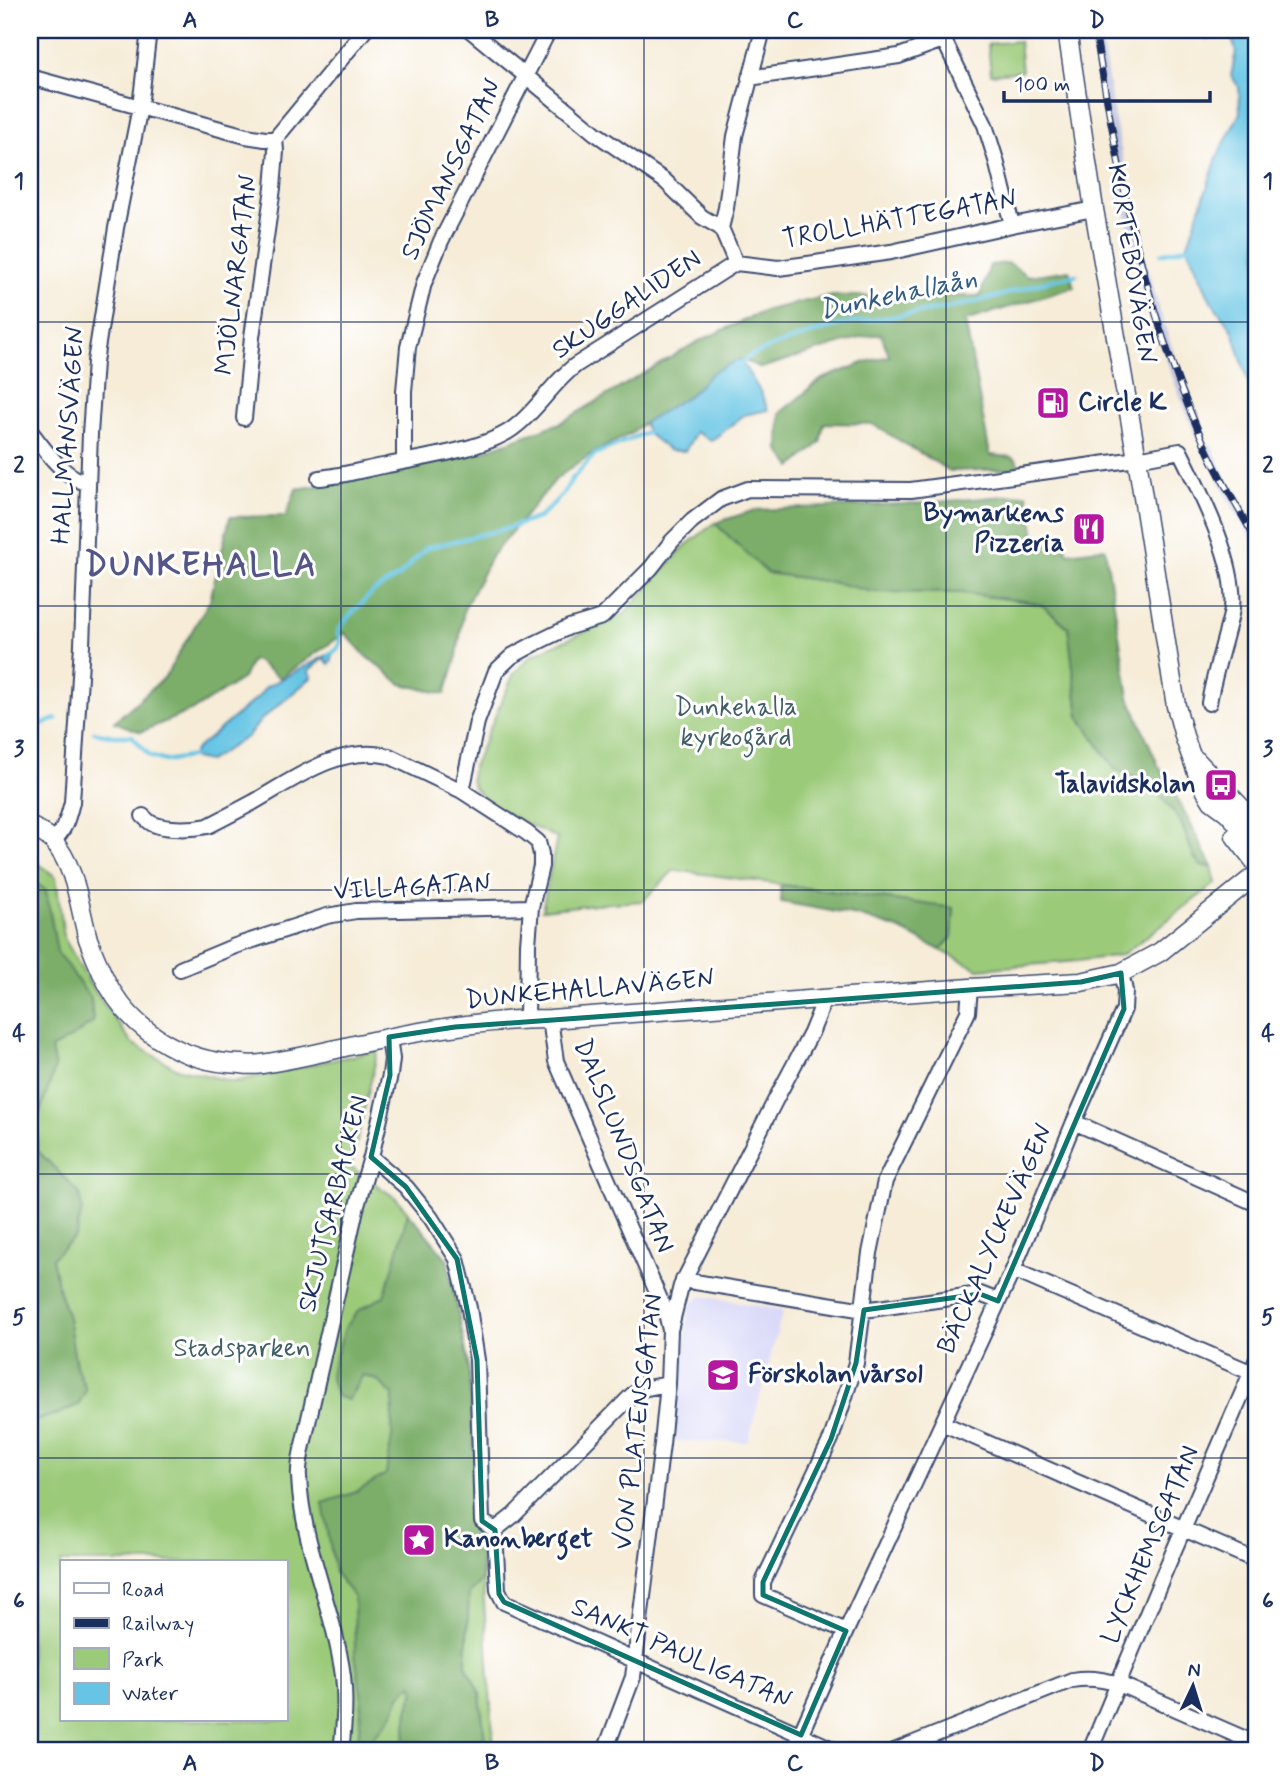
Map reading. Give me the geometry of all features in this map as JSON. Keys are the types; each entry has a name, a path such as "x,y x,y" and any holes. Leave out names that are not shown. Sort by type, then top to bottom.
{"street":[{"name":"HALLMANSVÄGEN","path":"53,841 66,826 72,803 96,353 116,228 140,107 149,30"},
{"path":"30,77 246,136 275,139 365,30"},
{"path":"470,30 595,133 665,181 702,217 721,228 736,263"},
{"name":"SJÖMANSGATAN","path":"404,461 404,391 408,347 424,283 440,241 549,30"},
{"path":"721,228 735,136 762,30"},
{"name":"KORTEBOVÄGEN","path":"1068,30 1094,209 1170,672 1184,736 1200,781 1212,801 1227,812 1257,861"},
{"path":"749,78 899,56 941,35 985,125 1012,225"},
{"name":"MJÖLNARGATAN","path":"244,418 252,337 273,188 275,139"},
{"name":"TROLLHÄTTEGATAN","path":"736,263 778,268 891,252 1094,209"},
{"name":"SKUGGALIDEN","path":"319,478 499,438 531,413 562,376 576,365 736,263"},
{"path":"30,431 60,469 76,480 88,484"},
{"path":"462,790 477,722 496,671 512,656 536,643 602,617 651,568 692,521 722,499 748,489 911,490 1180,451 1220,541 1231,580 1232,608 1209,702"},
{"path":"144,816 151,824 192,829 208,826 323,764 359,753 389,756 462,790 538,842 541,866 531,907 527,1019"},
{"name":"KORTEBOVÄGEN","path":"1191,755 1257,824"},
{"name":"DUNKEHALLAVÄGEN","path":"30,826 53,841 65,859 75,884 89,940 103,976 124,1009 145,1030 173,1048 198,1059 228,1064 260,1065 389,1037 527,1019 1081,982 1121,973 1161,951 1220,903"},
{"path":"1220,903 1257,861"},
{"path":"1220,903 1257,891"},
{"name":"VILLAGATAN","path":"180,970 236,946 327,916 356,911 531,907"},
{"name":"BÄCKALYCKEVÄGEN","path":"793,1751 1013,1270 1124,1009 1125,991 1121,973"},
{"path":"846,1631 764,1595 763,1583 831,1439 856,1363 870,1253 885,1181 968,1012 970,988"},
{"name":"VON PLATENSGATAN","path":"605,1751 633,1676 668,1384 670,1330 683,1280 811,1034 822,1000"},
{"name":"DALSLUNDSGATAN","path":"550,1019 556,1061 666,1313 670,1330"},
{"name":"SKJUTSARBACKEN","path":"341,1751 343,1678 333,1629 304,1526 299,1474 303,1445 354,1221 390,1075 392,1059 389,1037"},
{"path":"1074,1122 1257,1204"},
{"path":"371,1157 406,1187 457,1259 469,1308 477,1360 482,1521 495,1530 522,1507 632,1395 642,1389 668,1384"},
{"path":"1013,1270 1254,1374"},
{"path":"683,1280 864,1310 980,1294 998,1301"},
{"name":"LYCKHEMSGATAN","path":"1090,1751 1184,1528 1254,1374 1257,1359"},
{"path":"942,1423 1257,1561"},
{"name":"SANKT PAULIGATAN","path":"495,1530 498,1590 505,1602 837,1751"},
{"path":"894,1751 1072,1680 1094,1679 1119,1684 1257,1744"}],"highlighted area":[{"path":"1121,973 1124,1009 998,1301 980,1294 864,1310 856,1363 831,1439 763,1582 763,1595 846,1631 801,1735 504,1602 499,1594 495,1530 482,1521 477,1360 457,1259 406,1187 371,1157 390,1075 389,1037 455,1027 1081,982"}],"shaded area":[{"path":"1091,30 1100,30 1114,116 1143,253 1182,378 1206,435 1197,440 1163,352 1138,266 1104,116"},
{"path":"1211,444 1232,489 1257,531 1257,549 1201,448"},
{"name":"Förskolan vårsol","path":"702,1296 783,1310 748,1442 673,1441 689,1305"}],"green space":[{"path":"1019,41 1022,71 991,74 988,44"},
{"path":"1009,263 1028,276 1069,270 1074,287 965,321 990,455 1016,459 1018,464 1014,469 950,471 872,424 824,423 820,443 792,467 779,450 780,413 822,379 889,356 881,334 862,337 761,368 740,359 713,372 691,394 630,434 594,452 557,478 492,555 464,609 457,656 445,694 401,684 364,654 345,633 280,678 255,660 251,661 243,678 197,708 141,732 114,722 165,677 210,600 230,517 286,516 296,489 351,481 483,451 560,423 697,342 767,310 829,296 980,296 990,265"},
{"path":"1027,494 1036,541 1062,539 1068,553 1105,548 1129,697 1158,765 1212,867 1201,866 1194,857 1181,822 1152,784 1115,769 1079,716 1068,627 1042,605 962,593 874,592 831,582 767,573 715,523 755,510 926,503"},
{"name":"Dunkehalla kyrkogård","path":"715,523 768,573 831,582 874,592 962,593 1042,605 1068,627 1079,716 1115,769 1152,784 1181,822 1194,857 1201,866 1212,867 1216,883 1122,955 978,969 940,950 952,937 954,908 674,870 643,901 542,910 557,838 487,801 471,779 472,769 514,673 532,655 623,615 685,546"},
{"name":"Stadsparken","path":"30,857 56,877 64,938 91,986 132,1043 176,1068 234,1082 378,1050 351,1167 397,1199 447,1259 468,1362 494,1751 30,1751"},
{"path":"30,881 46,890 57,952 91,999 93,1022 51,1049 55,1068 36,1124 37,1150 80,1194 82,1210 76,1236 52,1258 68,1318 76,1366 86,1390 78,1405 30,1422"},
{"path":"783,885 954,908 952,937 940,950 901,930 858,916 781,902 780,888"},
{"path":"408,1212 447,1259 468,1362 482,1579 469,1594 466,1665 480,1694 486,1751 395,1751 404,1742 408,1711 415,1690 412,1685 403,1692 390,1718 374,1736 369,1751 357,1751 362,1700 355,1654 354,1597 335,1573 323,1503 356,1492 386,1474 392,1437 393,1395 377,1380 363,1375 348,1400 336,1396 330,1374 345,1328 358,1311 384,1296"}],"water":[{"path":"1208,30 1257,30 1257,404 1233,331 1211,301 1187,247 1218,155 1240,113 1239,87 1231,76 1236,51 1230,33 1207,39"},
{"path":"740,359 768,410 744,415 711,441 696,432 685,451 670,451 648,434 644,423 691,394 713,372"},
{"path":"329,654 332,654 332,661 329,664 324,658 308,671 312,677 261,720 248,736 209,761 191,758 195,750 258,697 266,687"}],"waterway":[{"name":"Dunkehallaån","path":"1161,254 1187,247"},
{"name":"Dunkehallaån","path":"738,367 748,357 779,344 839,325 948,308 1076,275"},
{"name":"Dunkehallaån","path":"329,655 340,646 338,631 347,618 373,592 399,576 426,548 508,528 540,517 563,494 572,479 595,454 650,432"},
{"name":"Dunkehallaån","path":"30,725 38,726 56,719"},
{"name":"Dunkehallaån","path":"94,732 132,736 150,756 165,761 194,756"}],"railway":[{"path":"1095,30 1125,192 1151,299 1187,403 1209,454 1257,542"}],"place":[{"name":"Circle K","path":"1053,403"},
{"name":"Bymarkens Pizzeria","path":"1089,529"},
{"name":"Talavidskolan","path":"1221,785"},
{"name":"Förskolan vårsol","path":"723,1375"},
{"name":"Kanonberget","path":"419,1540"}],"district":[{"name":"DUNKEHALLA","path":"201,566"}]}
